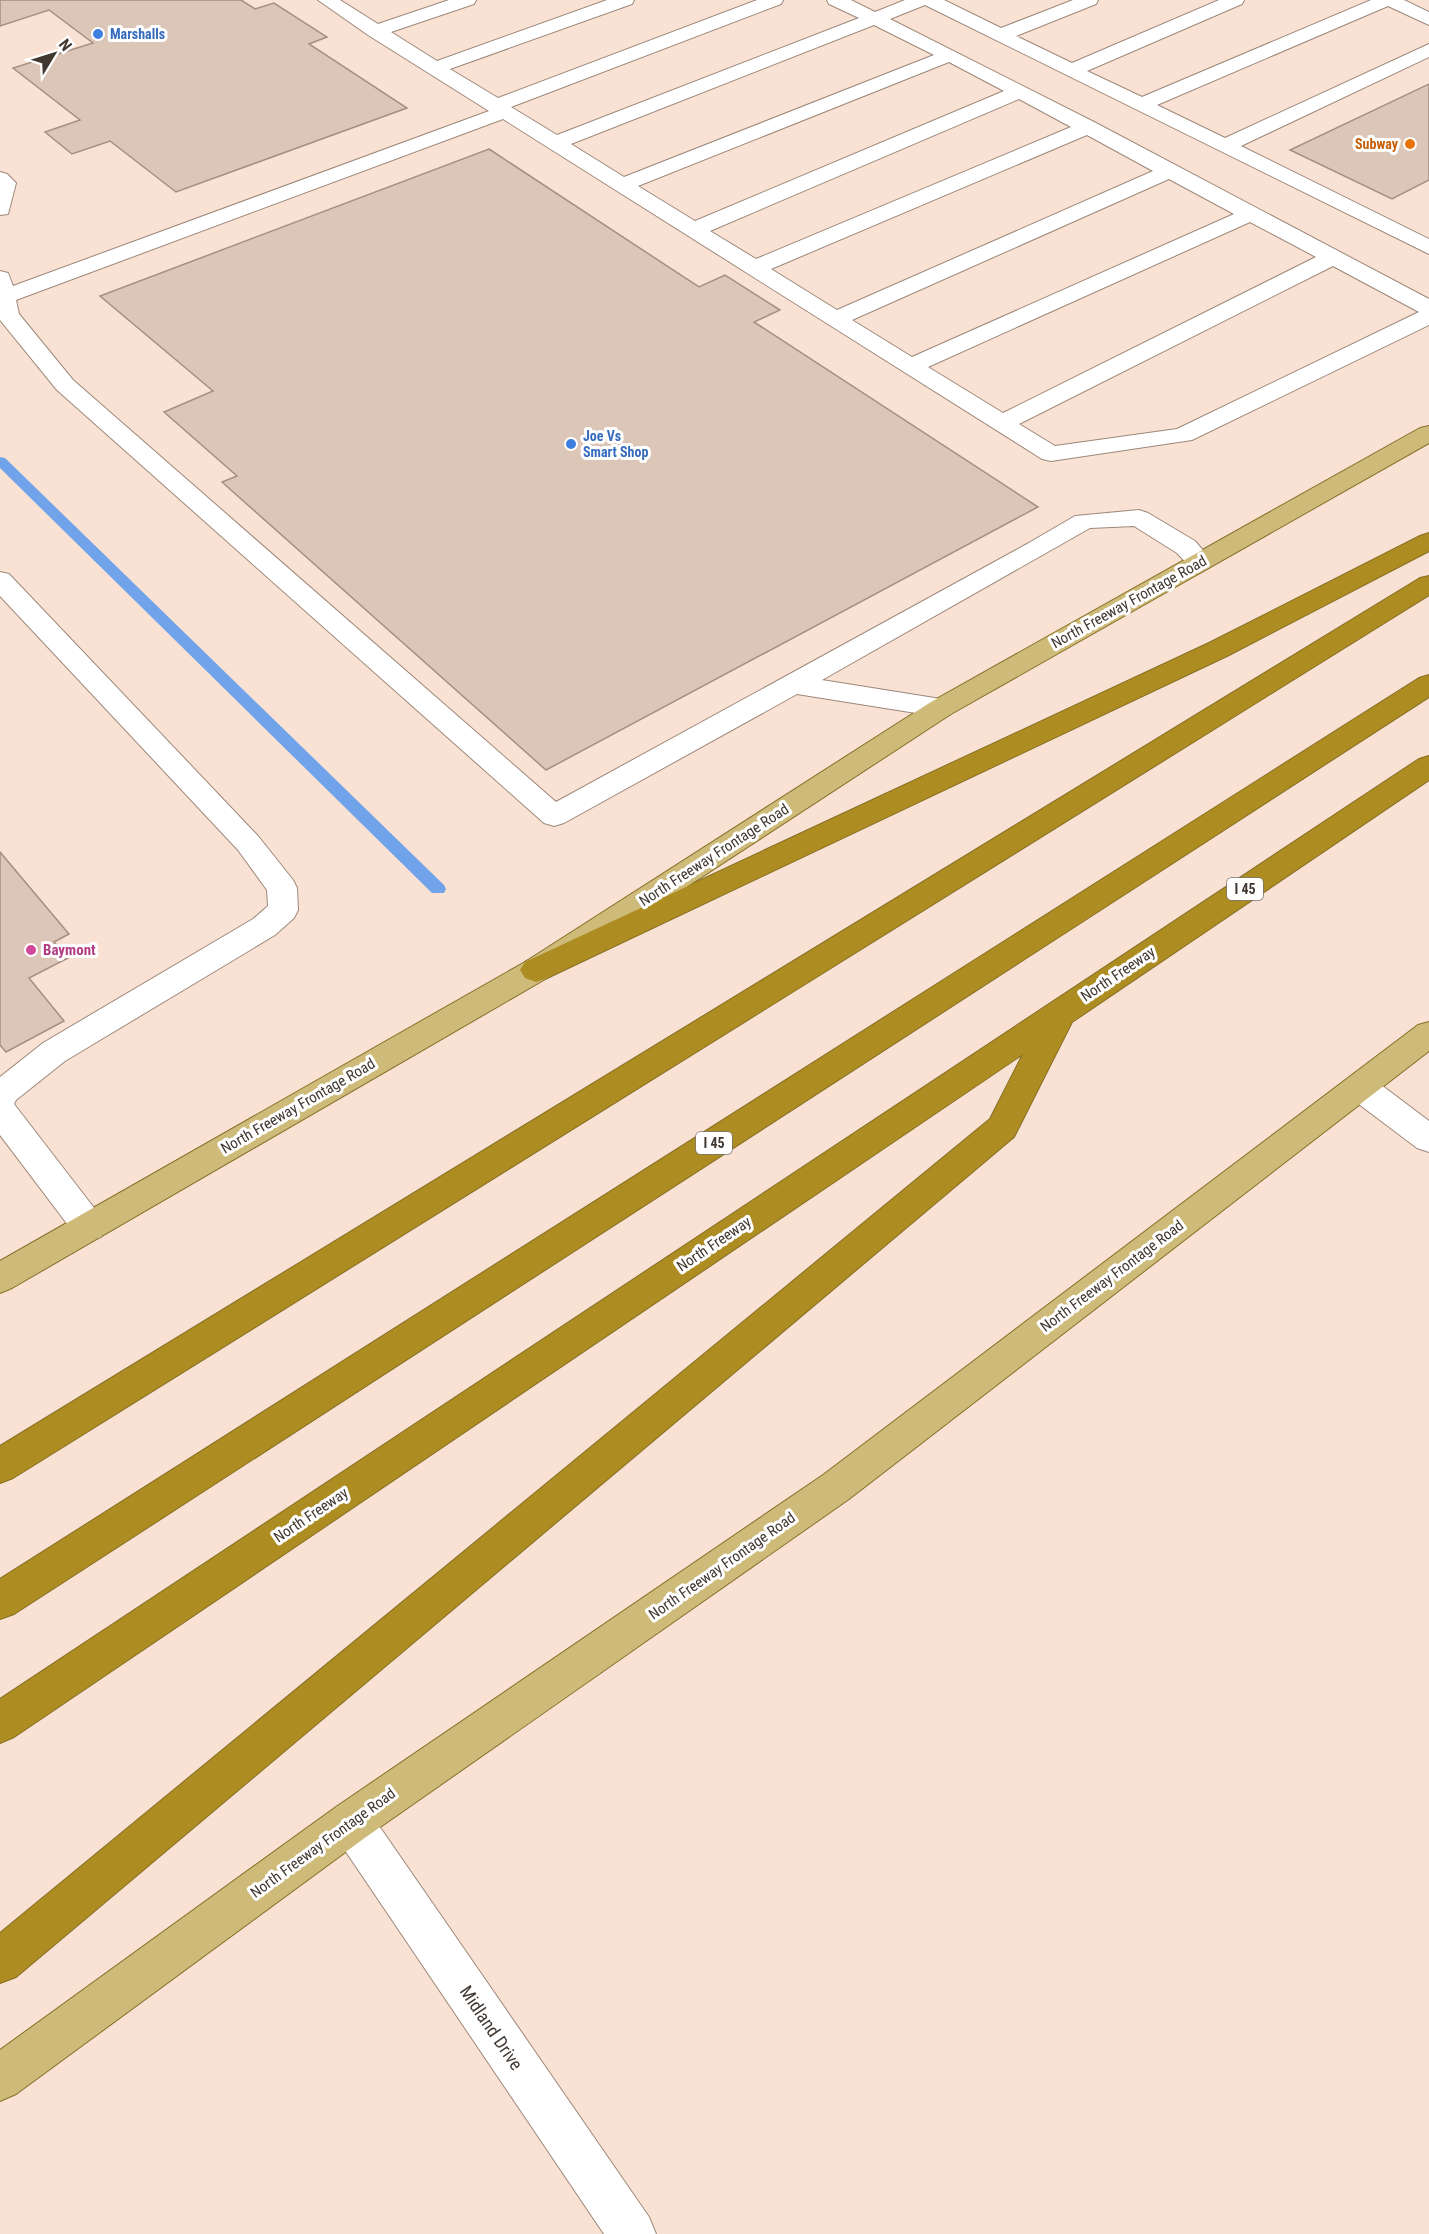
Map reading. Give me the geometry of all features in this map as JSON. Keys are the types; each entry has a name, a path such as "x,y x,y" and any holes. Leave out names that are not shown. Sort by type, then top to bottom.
{"highway":[{"path":"536,970 1219,649 1429,541"},
{"path":"0,1466 1429,584"},
{"name":"I 45","path":"0,1601 1429,684"},
{"name":"North Freeway","path":"0,1723 1429,766"},
{"path":"0,1961 1002,1128 1060,1012"}],"main road":[{"name":"North Freeway Frontage Road","path":"0,1278 536,970 941,708 1429,433"},
{"name":"North Freeway Frontage Road","path":"0,2078 351,1822 836,1487 1429,1034"}],"street":[{"path":"328,0 1051,454 1183,435 1429,316"},
{"path":"375,30 467,0"},
{"path":"435,68 625,0"},
{"path":"774,0 500,109 2,288 8,315 65,384 554,816 1036,550 1084,521 1139,518 1186,547 1200,562"},
{"path":"836,0 950,55 1089,127 1429,308"},
{"path":"555,143 922,0"},
{"path":"929,0 1428,245"},
{"path":"1000,35 1089,0"},
{"path":"1072,69 1235,0"},
{"path":"1143,104 1388,0 1429,19"},
{"path":"1227,146 1429,50"},
{"path":"622,185 950,55"},
{"path":"693,230 1019,92"},
{"path":"754,268 1089,127"},
{"path":"835,319 1170,171"},
{"path":"0,178 6,183 0,209"},
{"path":"911,366 1251,213"},
{"path":"1002,423 1334,257"},
{"path":"0,580 248,843 282,888 283,910 264,927 54,1052 0,1099 89,1227"},
{"path":"792,684 941,708"},
{"path":"1360,1086 1429,1139"},
{"name":"Midland Drive","path":"351,1822 632,2234"}],"building":[{"path":"0,0 241,0 255,9 274,3 327,37 309,44 407,108 176,192 110,141 72,154 45,132 80,120 13,68 93,43 49,10 0,26"},
{"path":"1429,84 1429,180 1392,199 1290,150"},
{"name":"Joe Vs Smart Shop","path":"489,149 699,287 725,275 780,310 754,322 1038,507 546,770 222,482 237,476 164,412 213,391 100,296"},
{"name":"Baymont","path":"0,852 69,934 54,942 68,958 29,978 64,1021 6,1052 0,1045"}],"waterway":[{"path":"0,461 438,889"}],"place":[{"name":"Marshalls","path":"98,34"},
{"name":"Subway","path":"1410,144"},
{"name":"Joe Vs Smart Shop","path":"571,444"},
{"name":"Baymont","path":"31,950"}]}
